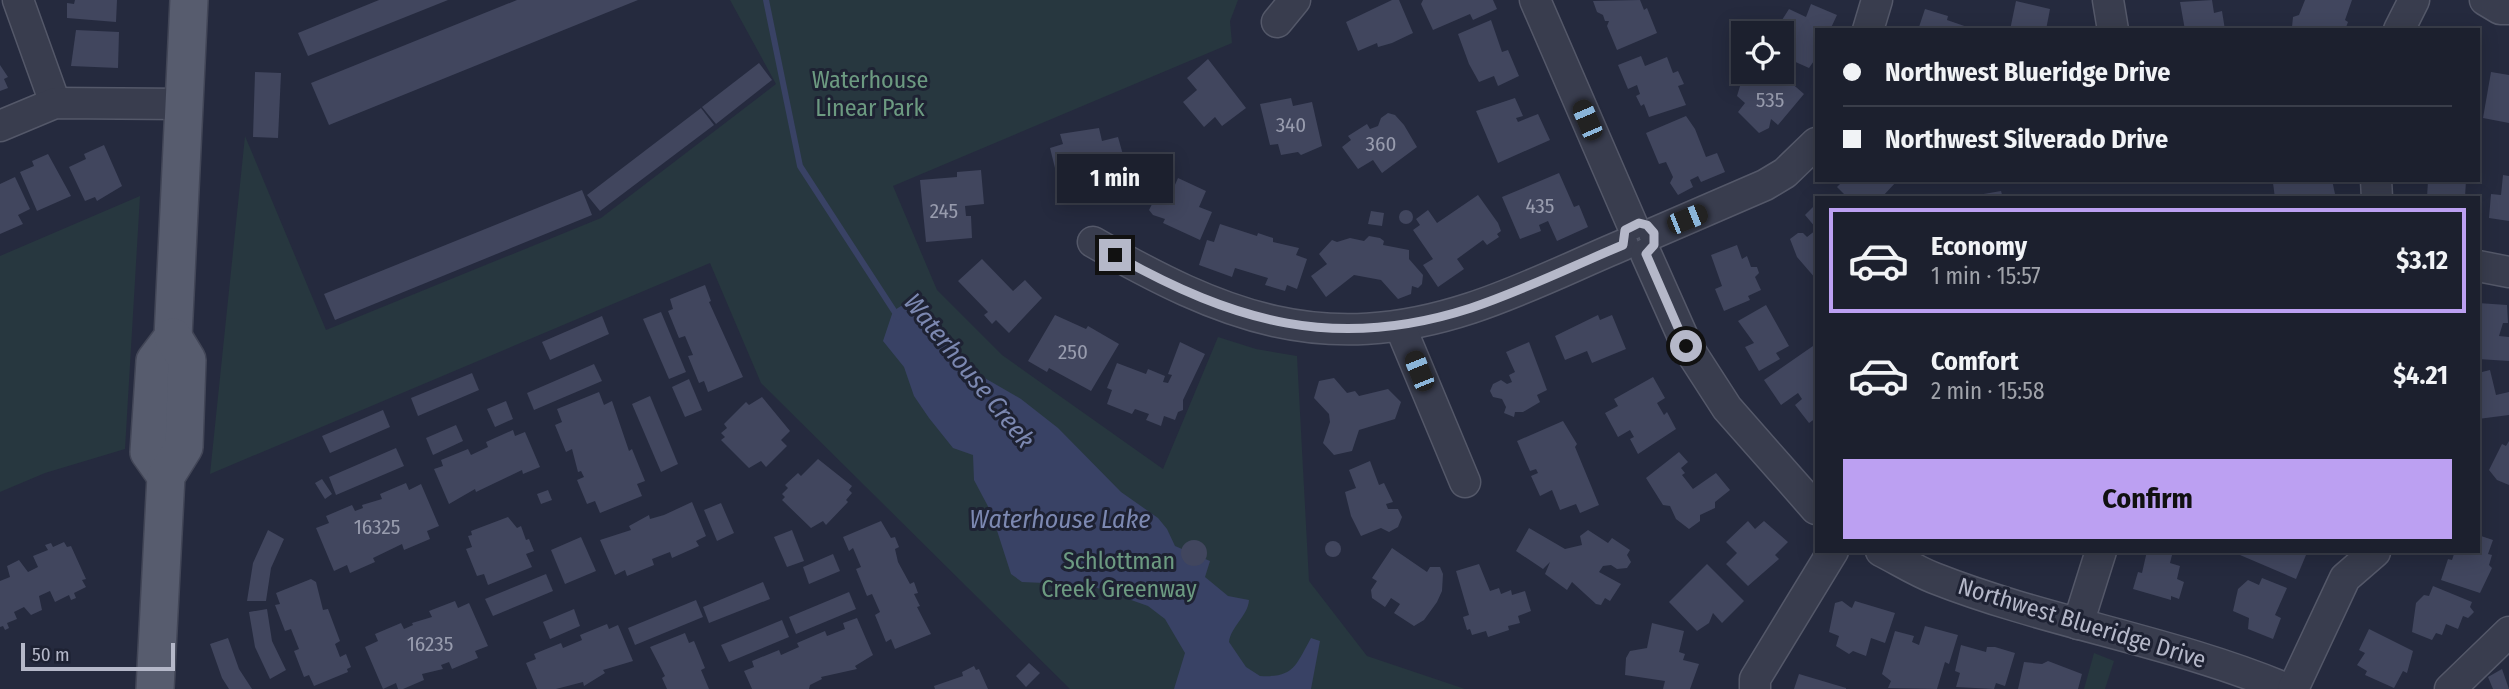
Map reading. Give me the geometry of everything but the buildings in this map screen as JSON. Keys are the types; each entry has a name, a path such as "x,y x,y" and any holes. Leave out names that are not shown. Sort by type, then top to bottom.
{"main road":[{"path":"155,689 166,476 183,452 184,434 187,360 173,337 189,0"}],"street":[{"path":"18,0 55,103"},
{"path":"1535,0 1686,346 1727,408 1815,508"},
{"path":"1869,28 1877,0"},
{"path":"2108,0 2113,28"},
{"path":"2400,28 2414,0"},
{"path":"2485,0 2500,9 2509,9"},
{"path":"0,126 55,103 185,104"},
{"path":"1093,242 1205,302 1257,319 1308,328 1400,326 1471,308 1765,185 1785,173 1815,144"},
{"path":"2480,266 2509,272"},
{"path":"1400,326 1465,482"},
{"path":"1755,689 1755,680 1832,553"},
{"name":"Northwest Blueridge Drive","path":"1885,553 1933,578 2078,624 2180,652 2287,689"},
{"path":"2078,624 2100,553"},
{"path":"2293,689 2346,578 2374,553"},
{"path":"2450,689 2509,632"}],"green space":[{"path":"730,0 1238,0 1230,21 1232,43 893,186 937,290 1002,355 1163,469 1218,337 1256,349 1297,356 1309,581 1367,656 1465,689 1070,689 761,383 710,263 210,474 245,136 326,330 601,218 776,84"},
{"path":"140,196 125,449 45,473 0,492 0,256"},
{"path":"2094,653 2114,661 2105,689 2084,689"}],"water":[{"name":"Waterhouse Lake","path":"906,303 916,309 927,309 976,373 1021,399 1058,428 1121,492 1158,518 1175,546 1210,561 1205,577 1228,596 1249,600 1229,642 1246,667 1260,676 1280,675 1293,668 1311,638 1320,641 1311,689 1174,689 1185,653 1165,619 1148,606 1089,585 1022,582 1011,574 991,512 974,480 973,455 953,448 929,418 914,396 904,367 883,341 893,311"}],"waterway":[{"name":"Waterhouse Creek","path":"766,0 800,166 898,317"}],"route":[{"path":"1115,255 1205,302 1257,319 1308,328 1362,329 1400,326 1471,308 1623,245 1625,230 1632,224 1639,223 1647,225 1654,233 1654,245 1646,254 1686,346"}],"park label":[{"name":"Waterhouse Linear Park","path":"870,94"},
{"name":"Schlottman Creek Greenway","path":"1119,575"}]}
